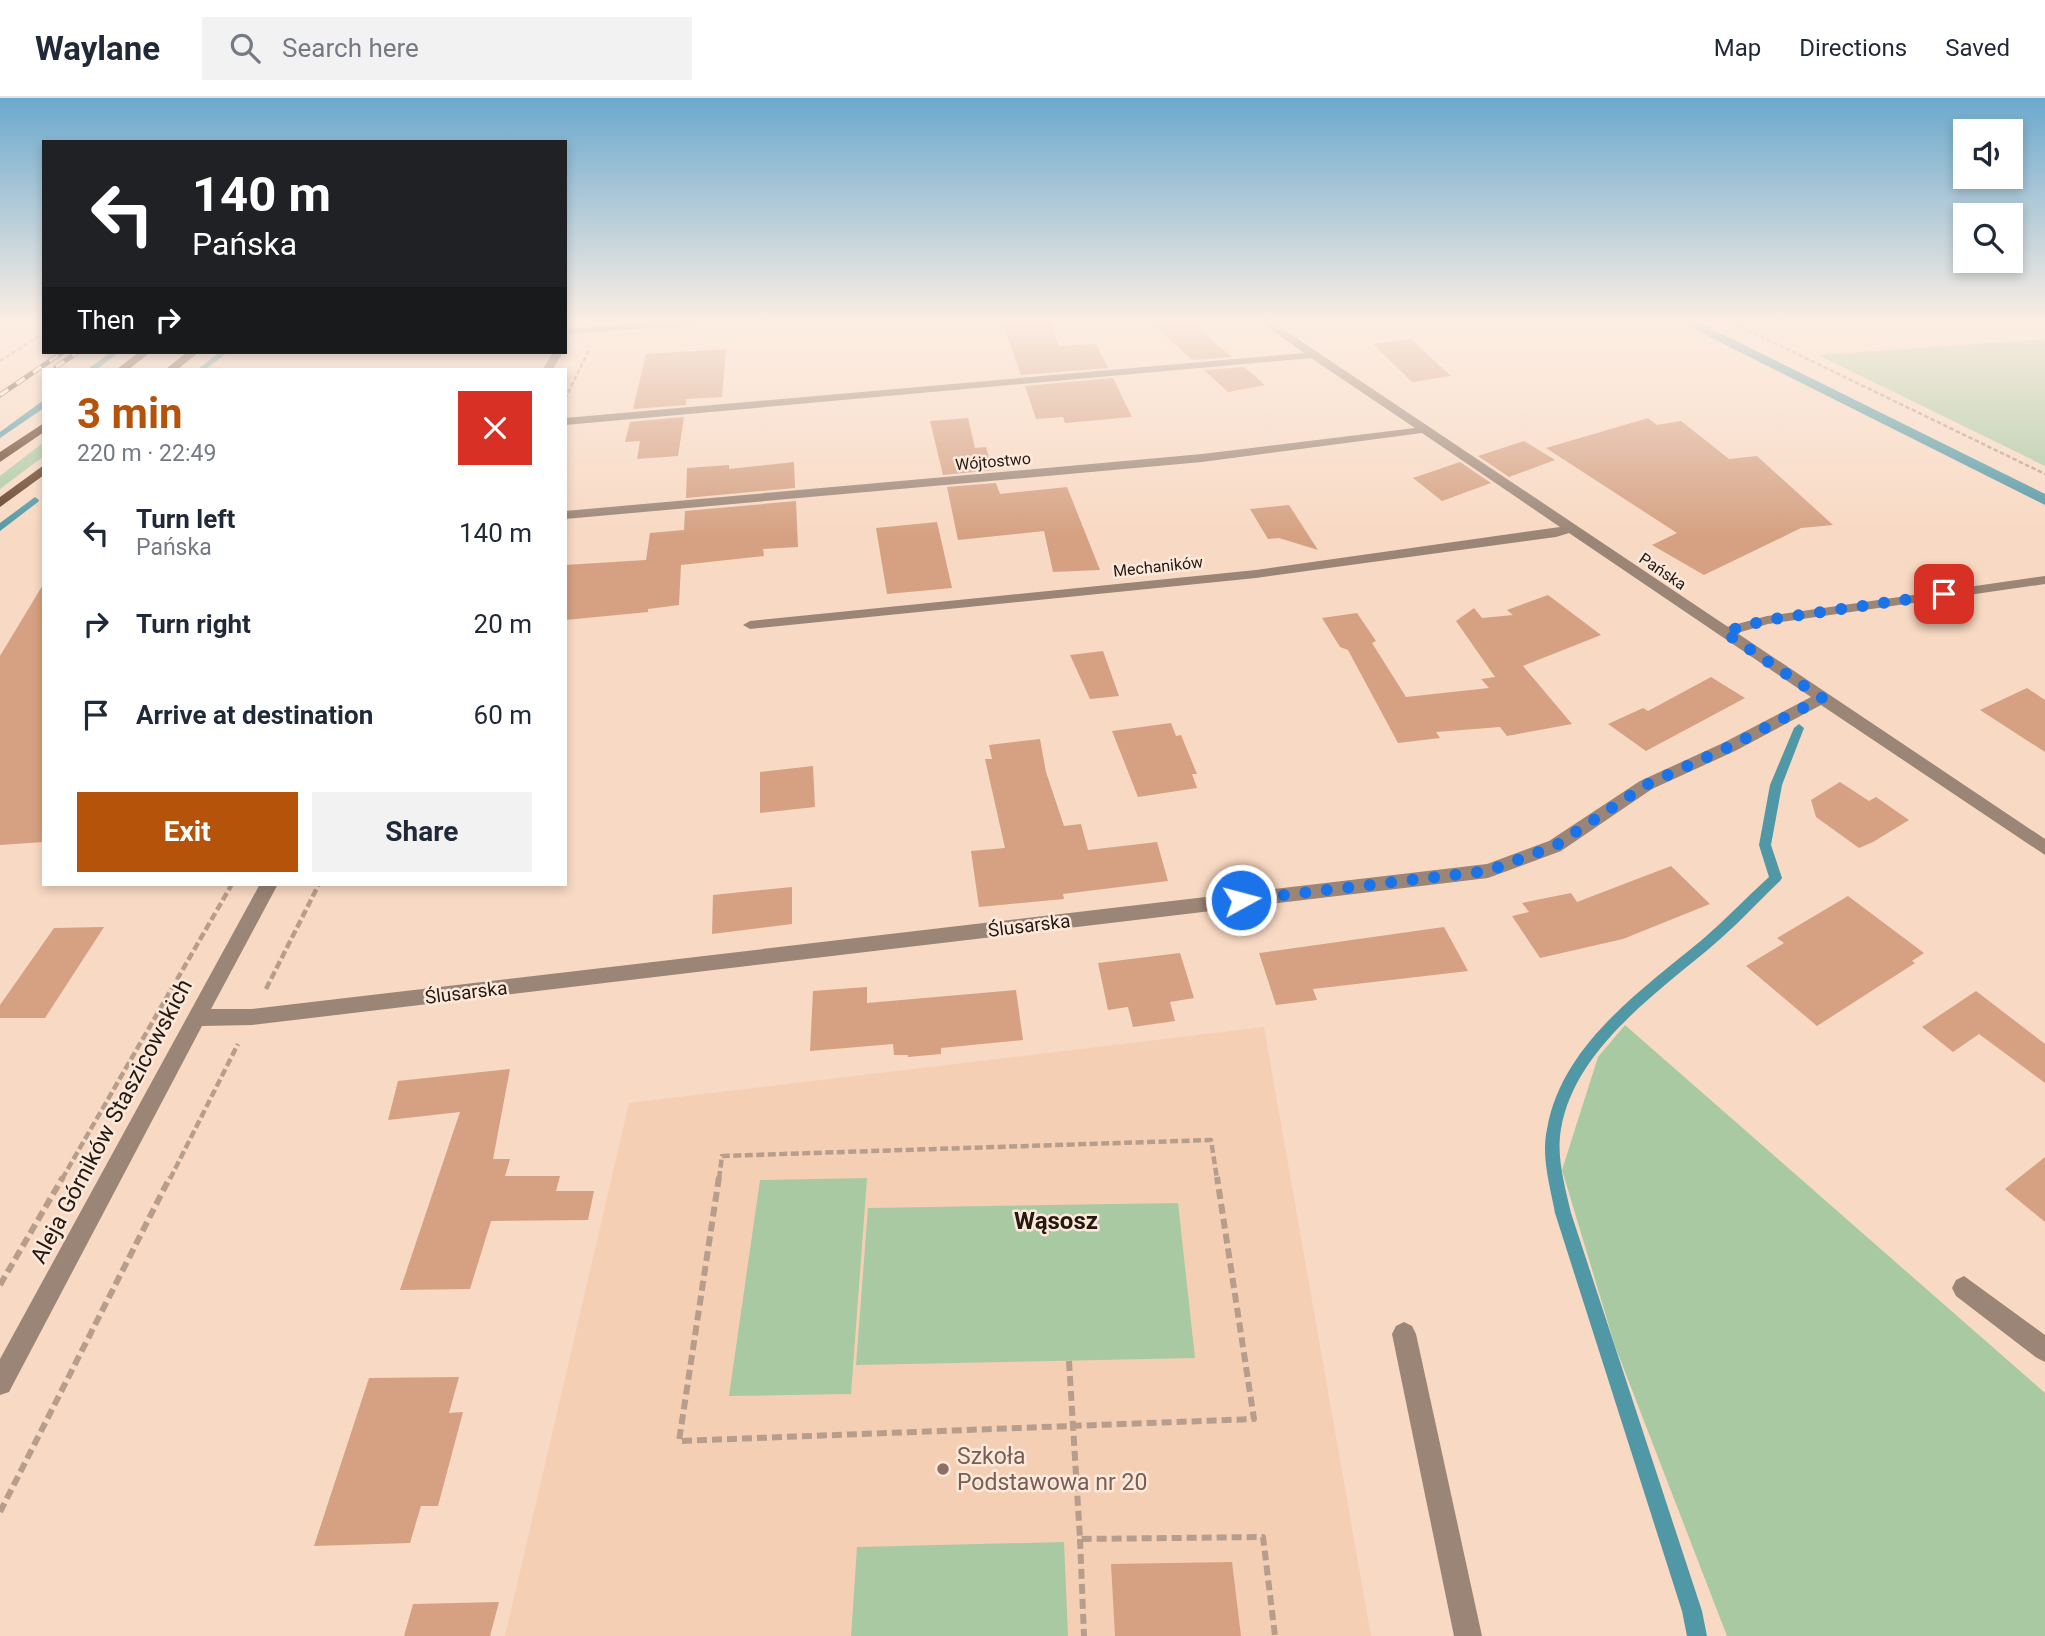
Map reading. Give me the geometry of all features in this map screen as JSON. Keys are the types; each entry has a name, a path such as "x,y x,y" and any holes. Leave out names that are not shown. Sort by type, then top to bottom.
{"main road":[{"path":"0,458 42,427"},
{"path":"0,503 42,471"}],"street":[{"path":"567,422 896,393"},
{"name":"Pańska","path":"1369,393 2045,848"},
{"name":"Wójtostwo","path":"567,515 1188,459 1423,429"},
{"name":"Mechaników","path":"750,625 1256,573 1556,533 1569,528"},
{"path":"1724,632 1767,620 2045,580"},
{"name":"Ślusarska","path":"195,1018 252,1017 1488,871 1555,846 1646,785 1729,747 1822,698"},
{"name":"Aleja Górników Staszicowskich","path":"0,1383 268,886"},
{"path":"1964,1288 2045,1350"},
{"path":"1404,1334 1468,1636"}],"path":[{"path":"1877,393 2045,474"},
{"path":"0,1285 231,886"},
{"path":"0,1512 318,886"},
{"path":"1211,1140 1254,1419 1074,1426 679,1441 722,1156 1211,1140"},
{"path":"1069,1361 1084,1636"},
{"path":"1080,1539 1263,1537 1275,1636"}],"shaded area":[{"name":"Szkoła Podstawowa nr 20","path":"1264,1027 1371,1636 505,1636 629,1103"}],"green space":[{"path":"1895,393 2045,393 2045,466"},
{"path":"42,444 42,458 0,489 0,476"},
{"path":"1625,1025 2045,1393 2045,1636 1727,1636 1615,1346 1562,1170 1598,1057"},
{"path":"867,1178 851,1394 729,1396 760,1180"},
{"path":"1178,1203 1195,1358 856,1365 868,1208"},
{"path":"1064,1542 1068,1636 851,1636 857,1547"}],"water":[{"path":"1821,393 1841,393 2045,494 2045,505"}],"building":[{"path":"637,393 722,393 722,397 686,399 686,405 633,409"},
{"path":"1027,393 1120,393 1132,417 1065,423 1063,417 1036,419"},
{"path":"684,417 678,456 637,459 640,441 625,442 630,422"},
{"path":"968,418 975,448 986,447 993,470 943,475 930,421"},
{"path":"1648,418 1657,425 1681,421 1729,459 1757,456 1833,525 1801,528 1704,575 1652,545 1677,533 1546,448"},
{"path":"1524,441 1555,460 1509,477 1478,456"},
{"path":"794,462 795,488 686,498 687,468 729,465 729,469"},
{"path":"1460,462 1491,483 1442,501 1413,478"},
{"path":"996,483 1000,494 1067,487 1100,570 1053,572 1044,531 958,540 947,487"},
{"path":"796,501 798,547 763,549 764,556 681,565 679,605 648,609 648,612 567,620 567,565 646,560 650,533 684,530 685,511"},
{"path":"1289,505 1318,550 1279,538 1268,539 1250,509"},
{"path":"937,522 952,588 887,594 876,528"},
{"path":"42,586 42,842 0,845 0,656"},
{"path":"1548,595 1601,635 1523,666 1572,724 1507,736 1500,727 1436,732 1440,738 1398,743 1348,650 1340,647 1322,618 1357,613 1376,641 1372,643 1406,697 1489,688 1481,679 1495,677 1456,621 1474,608 1482,618 1513,615 1507,610"},
{"path":"1103,651 1119,696 1090,699 1070,655"},
{"path":"1711,677 1745,698 1646,751 1608,724 1643,708 1648,711"},
{"path":"2027,688 2045,700 2045,752 1980,710"},
{"path":"1171,723 1176,736 1181,735 1197,774 1192,774 1197,788 1138,797 1112,731"},
{"path":"1040,739 1046,772 1064,826 1081,824 1088,850 1157,842 1168,881 1063,894 1064,899 979,907 971,851 1005,848 985,759 992,759 989,745"},
{"path":"813,766 815,807 760,813 760,772"},
{"path":"1840,782 1869,801 1876,797 1909,820 1859,848 1816,817 1811,800"},
{"path":"1671,866 1710,904 1623,939 1540,958 1512,916 1529,912 1522,903 1571,893 1577,902"},
{"path":"792,887 792,924 712,934 713,895"},
{"path":"1848,896 1924,953 1912,961 1915,963 1817,1026 1746,966 1784,943 1777,938"},
{"path":"104,927 45,1018 0,1018 0,1005 54,928"},
{"path":"1444,927 1468,971 1313,989 1317,1000 1276,1005 1259,953"},
{"path":"1180,953 1194,998 1170,1002 1175,1021 1133,1027 1128,1007 1108,1010 1098,963"},
{"path":"867,987 867,1003 1016,990 1023,1040 941,1048 941,1054 908,1057 894,1055 893,1044 810,1051 813,991"},
{"path":"1976,991 2045,1044 2045,1083 1979,1034 1953,1052 1922,1027"},
{"path":"510,1069 493,1159 510,1159 505,1176 560,1176 556,1191 594,1191 588,1220 491,1221 470,1289 400,1290 460,1112 388,1120 398,1081"},
{"path":"2045,1157 2045,1222 2005,1189"},
{"path":"459,1377 449,1413 463,1412 438,1506 421,1506 410,1543 314,1546 369,1378"},
{"path":"1232,1562 1241,1636 1115,1636 1111,1564"},
{"path":"499,1602 490,1636 404,1636 413,1604"}],"waterway":[{"path":"0,436 42,405"},
{"path":"0,528 35,500"},
{"path":"1697,1636 1692,1611 1563,1213 1554,1166 1553,1131 1566,1091 1598,1042 1638,1000 1715,936 1776,878 1765,845 1776,785 1799,728"}],"place":[{"name":"Szkoła Podstawowa nr 20","path":"943,1469"}],"district":[{"name":"Wąsosz","path":"1056,1221"}],"route":[{"path":"1241,900 1488,871 1555,846 1646,785 1729,747 1822,698 1724,632 1767,620 1944,594"}]}
